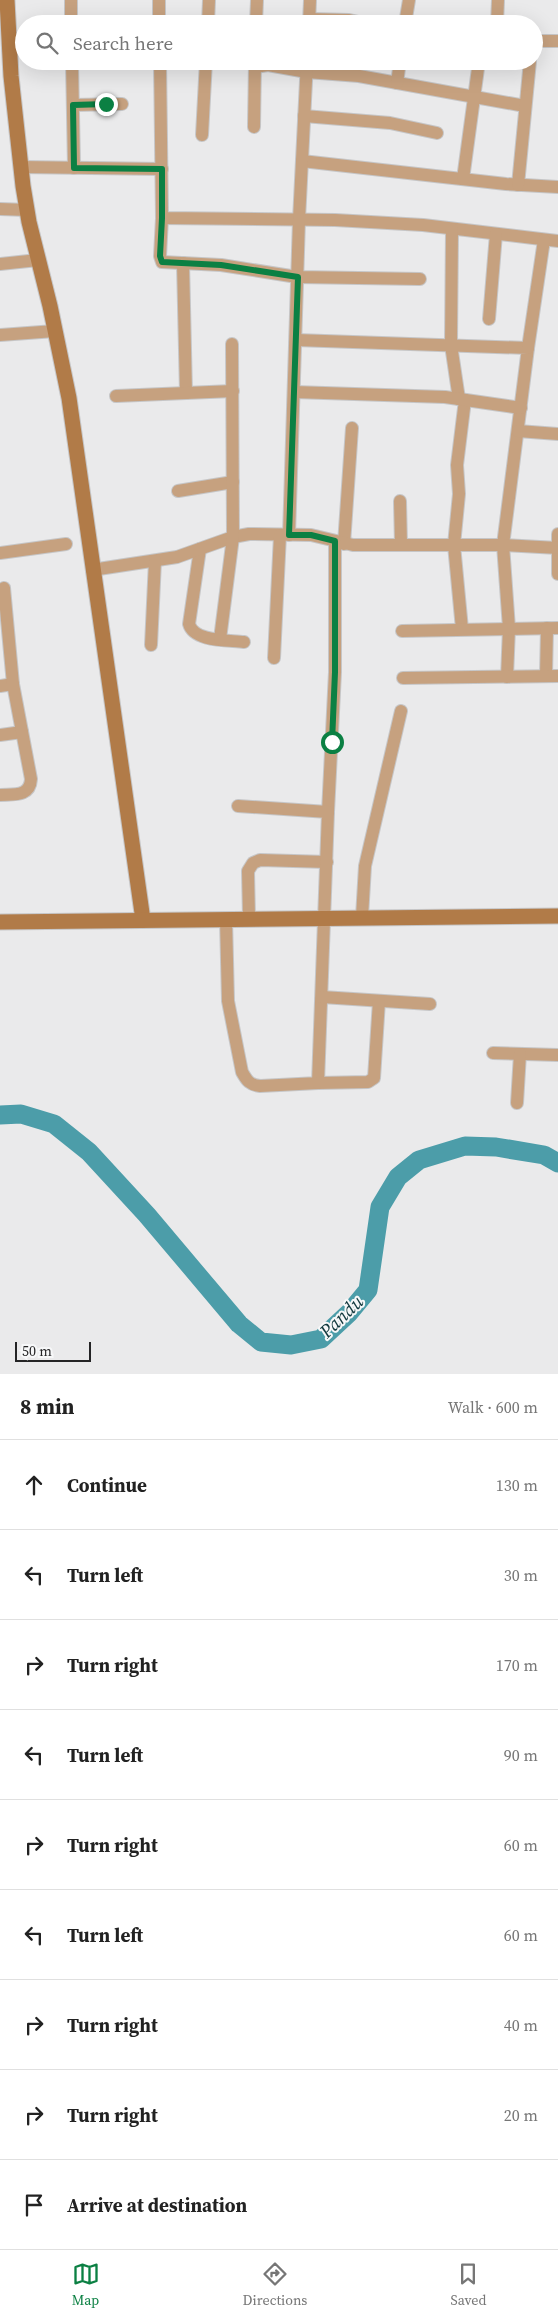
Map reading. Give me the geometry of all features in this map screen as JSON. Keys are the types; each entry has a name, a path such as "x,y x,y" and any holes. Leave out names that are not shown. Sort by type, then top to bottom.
{"street":[{"path":"7,0 11,76 20,167 27,210 69,398 143,920"},
{"path":"71,0 72,15"},
{"path":"159,0 159,15"},
{"path":"208,15 209,0"},
{"path":"256,15 257,0"},
{"path":"309,15 310,0"},
{"path":"406,15 409,0"},
{"path":"497,15 498,0"},
{"path":"543,40 558,41"},
{"path":"72,70 74,168"},
{"path":"160,70 162,218 160,259 166,262 221,265 298,277 420,279"},
{"path":"202,135 206,70"},
{"path":"254,128 255,70"},
{"path":"274,658 294,392 299,220 307,70"},
{"path":"328,70 525,106"},
{"path":"397,83 399,70"},
{"path":"463,179 478,70"},
{"path":"518,185 529,70"},
{"path":"73,105 122,104"},
{"path":"304,116 390,123 437,133"},
{"path":"302,161 518,185 558,187"},
{"path":"20,167 162,169"},
{"path":"0,209 27,210"},
{"path":"162,218 299,220 424,225 558,241"},
{"path":"452,229 451,345 459,399 521,408"},
{"path":"489,320 496,234"},
{"path":"507,676 509,628 503,545 544,240"},
{"path":"0,264 38,260"},
{"path":"183,263 186,393"},
{"path":"0,335 55,331"},
{"path":"296,340 528,348"},
{"path":"220,639 233,537 232,344"},
{"path":"116,396 233,391"},
{"path":"294,392 428,396 465,400"},
{"path":"462,629 454,545 459,494 457,465 465,400"},
{"path":"318,1083 340,543 352,428"},
{"path":"518,431 558,434"},
{"path":"178,491 233,482"},
{"path":"400,501 401,546"},
{"path":"558,534 558,574"},
{"path":"92,570 177,557 233,537 311,535 340,543 401,546 503,545 557,548"},
{"path":"0,553 66,544"},
{"path":"200,549 189,624 191,630 198,636 244,642"},
{"path":"151,645 155,561"},
{"path":"0,795 24,793 31,785 22,732 6,685 4,588"},
{"path":"402,631 552,628 552,676 403,678"},
{"path":"362,917 365,866 401,711"},
{"path":"0,735 22,732"},
{"path":"238,806 328,812"},
{"path":"249,918 248,871 253,862 260,860 327,862"},
{"path":"0,922 558,916"},
{"path":"226,919 228,1001 242,1072 246,1080 252,1085 368,1082 374,1078 379,1001"},
{"path":"322,997 430,1004"},
{"path":"493,1053 558,1055"},
{"path":"517,1102 520,1054"}],"waterway":[{"name":"Pandu","path":"0,1115 21,1114 54,1124 89,1152 147,1215 239,1324 261,1342 291,1345 321,1339 349,1313 368,1290 380,1207 398,1177 419,1160 465,1146 496,1147 544,1155 558,1163"}],"route":[{"path":"106,104 73,105 74,168 162,169 160,259 162,262 221,265 298,277 289,535 311,535 335,541 335,672 332,742"}]}
